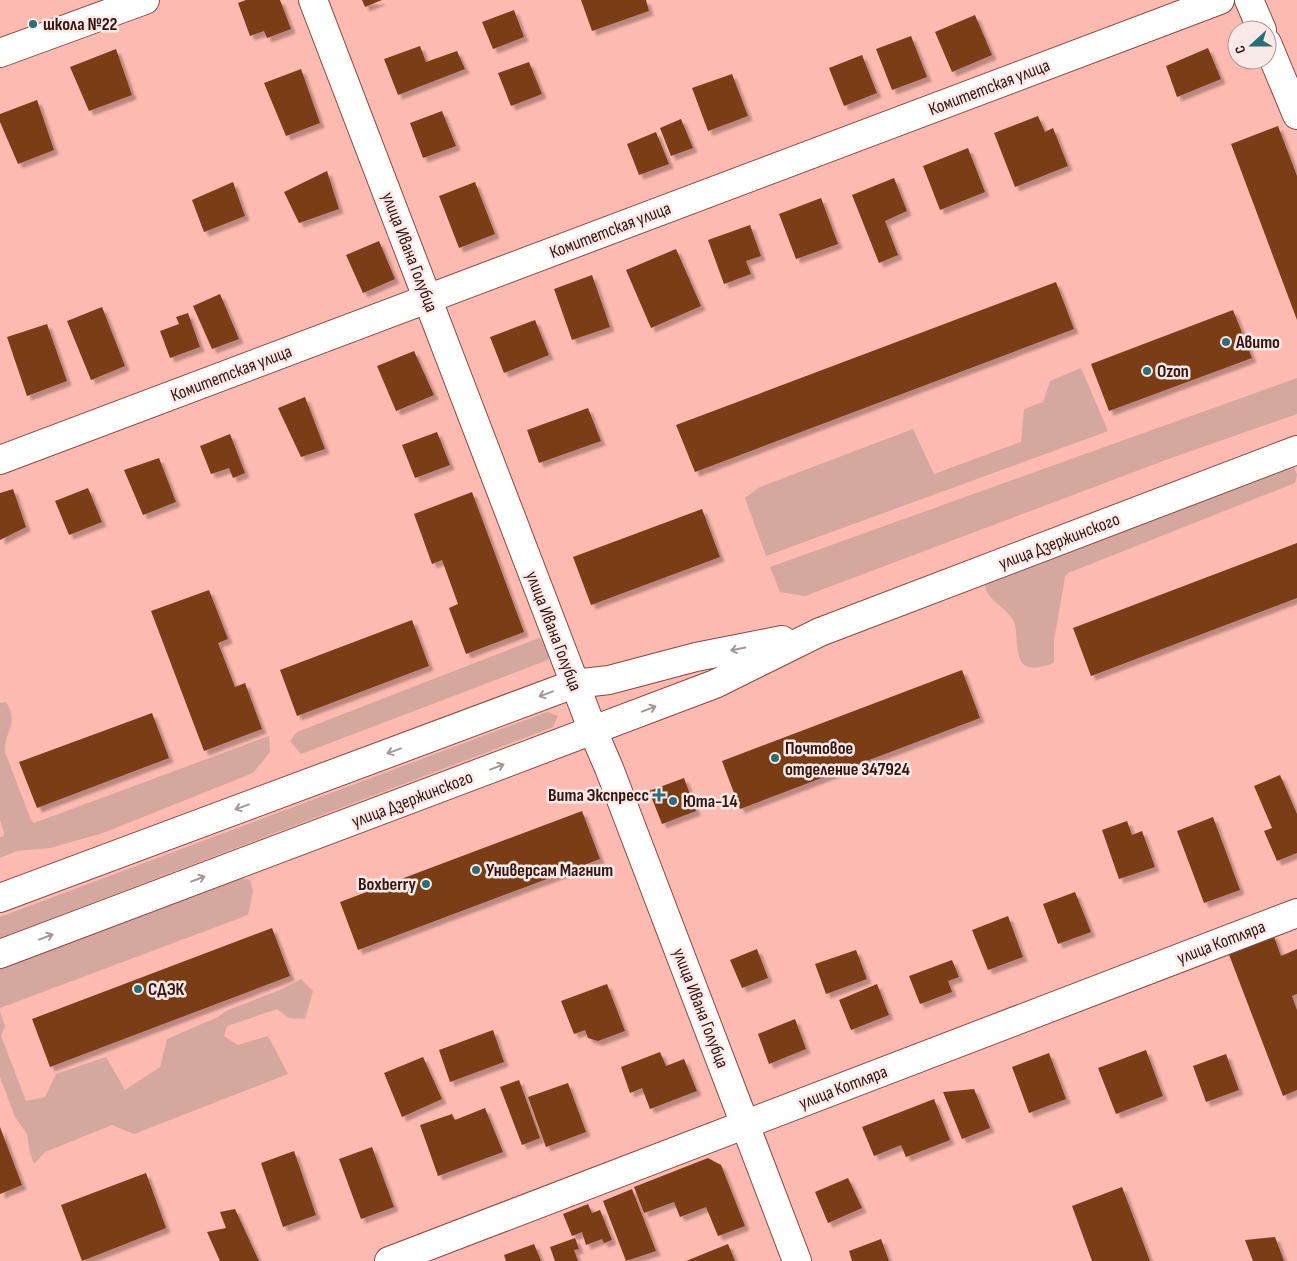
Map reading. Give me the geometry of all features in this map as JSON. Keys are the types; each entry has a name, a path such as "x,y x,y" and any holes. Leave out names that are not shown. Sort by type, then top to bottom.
{"street":[{"path":"0,53 145,0"},
{"name":"улица Ивана Голубца","path":"313,0 797,1261"},
{"name":"Комитетская улица","path":"0,460 1220,0"},
{"path":"1249,0 1258,20"},
{"path":"1277,66 1297,115"},
{"name":"улица Дзержинского","path":"0,954 716,684 820,632 1297,450"},
{"name":"улица Дзержинского","path":"0,898 574,684 609,680 696,657 820,632"},
{"name":"улица Котляра","path":"390,1261 1297,913"}],"shaded area":[{"path":"1081,368 1108,431 766,556 745,498 760,487 913,429 934,474 1021,442 1024,409 1043,402 1050,381"},
{"path":"1297,378 1297,414 1171,458 805,596 780,592 770,567"},
{"path":"1288,465 1294,467 1297,475 1295,483 1068,573 1065,577 1054,640 1054,662 1039,667 1030,667 1023,664 1018,651 1013,620 988,594 985,583"},
{"path":"539,638 548,647 548,660 301,754 290,741 297,732"},
{"path":"6,702 12,716 12,722 5,744 5,752 31,820 34,823 269,736 270,752 253,773 103,833 50,848 17,851 0,858 0,837 4,836 4,832 0,820 0,703"},
{"path":"547,712 558,716 553,727 0,938 0,917"},
{"path":"239,878 250,880 253,891 248,915 0,1008 0,968"},
{"path":"301,979 313,991 305,1019 289,1018 277,1009 227,1026 224,1036 238,1045 268,1036 288,1074 134,1134 112,1125 45,1152 34,1164 27,1134 15,1117 0,1077 0,1011 5,1026 1,1036 26,1101 45,1097 56,1074 106,1057 125,1090 160,1067 167,1039"}],"building":[{"path":"246,0 280,0 291,29 267,38 264,31 250,36 238,3"},
{"path":"362,0 382,0 365,7"},
{"path":"581,0 646,0 649,11 592,31"},
{"path":"514,10 524,37 493,49 482,22"},
{"path":"975,15 992,55 952,72 935,32"},
{"path":"911,36 927,77 892,90 876,49"},
{"path":"420,46 426,62 457,51 465,69 398,95 384,59"},
{"path":"1208,48 1221,79 1177,97 1166,66"},
{"path":"116,49 132,95 89,111 70,67"},
{"path":"862,55 877,93 844,106 829,68"},
{"path":"529,62 542,94 511,106 498,73"},
{"path":"301,69 320,123 286,136 264,83"},
{"path":"732,74 748,116 708,131 692,88"},
{"path":"37,100 54,150 18,164 0,122 0,114"},
{"path":"442,111 456,146 423,158 410,123"},
{"path":"1038,116 1045,132 1053,128 1068,166 1015,187 994,133"},
{"path":"681,119 693,148 671,156 660,128"},
{"path":"1278,126 1297,176 1297,320 1231,144"},
{"path":"656,132 669,164 639,175 627,144"},
{"path":"968,148 985,192 940,210 923,166"},
{"path":"327,171 339,209 299,223 284,192"},
{"path":"894,178 907,211 885,221 898,255 879,263 852,195"},
{"path":"233,182 245,216 204,232 192,200"},
{"path":"475,182 495,234 459,248 439,196"},
{"path":"821,198 838,244 796,259 779,214"},
{"path":"750,225 761,256 746,261 751,274 724,284 708,240"},
{"path":"379,241 395,279 363,293 346,255"},
{"path":"676,249 701,306 651,328 626,270"},
{"path":"592,275 610,327 572,340 554,289"},
{"path":"1056,282 1074,329 695,472 676,425"},
{"path":"220,294 239,339 212,349 193,306"},
{"path":"102,307 125,366 91,380 67,321"},
{"path":"1233,310 1252,358 1109,411 1091,364"},
{"path":"188,313 200,347 170,358 160,331 179,324 176,317"},
{"path":"535,320 549,355 504,373 490,337"},
{"path":"47,324 67,381 27,396 7,337"},
{"path":"414,351 434,395 396,411 377,366"},
{"path":"305,397 325,449 301,457 278,408"},
{"path":"588,408 601,441 539,463 527,430"},
{"path":"437,432 450,465 415,478 402,445"},
{"path":"230,434 245,473 233,478 229,468 211,474 200,446"},
{"path":"159,458 176,502 143,515 124,470"},
{"path":"88,488 102,522 69,535 55,501"},
{"path":"13,489 26,527 0,540 0,493"},
{"path":"472,492 524,632 466,654 449,608 458,604 442,560 432,564 414,514"},
{"path":"702,509 720,557 591,605 573,557"},
{"path":"1297,543 1297,598 1091,676 1073,628"},
{"path":"209,590 228,639 218,643 235,687 245,683 262,729 204,751 151,611"},
{"path":"412,620 429,666 297,716 280,670"},
{"path":"962,670 980,718 740,809 722,761"},
{"path":"152,713 169,758 37,808 19,762"},
{"path":"1280,775 1297,814 1297,853 1277,861 1264,831 1272,828 1254,786"},
{"name":"Юта-14","path":"684,778 696,811 662,824 649,791"},
{"path":"582,811 600,859 358,950 340,902"},
{"path":"1213,817 1240,890 1204,903 1177,831"},
{"path":"1127,821 1132,835 1142,831 1155,867 1119,879 1102,830"},
{"path":"1075,892 1091,932 1058,944 1043,904"},
{"path":"1008,916 1023,957 988,970 972,930"},
{"path":"272,928 290,976 50,1067 32,1019"},
{"path":"1273,934 1281,956 1297,949 1297,994 1292,996 1297,1010 1297,1090 1283,1096 1228,952"},
{"path":"757,949 768,978 742,988 730,960"},
{"path":"856,950 867,979 826,994 815,964"},
{"path":"952,960 959,977 948,981 952,992 920,1004 909,976"},
{"path":"607,984 625,1031 598,1041 588,1038 585,1030 574,1034 561,1001"},
{"path":"877,984 889,1015 851,1030 839,1000"},
{"path":"795,1019 806,1049 769,1064 758,1034"},
{"path":"493,1030 504,1062 450,1082 439,1050"},
{"path":"1146,1050 1163,1096 1116,1114 1098,1068"},
{"path":"660,1052 666,1066 684,1059 697,1091 650,1109 642,1088 630,1093 621,1067"},
{"path":"1049,1053 1066,1099 1029,1113 1012,1067"},
{"path":"1226,1054 1239,1090 1206,1102 1193,1066"},
{"path":"423,1057 442,1099 402,1117 384,1073"},
{"path":"519,1080 540,1138 522,1145 500,1087"},
{"path":"568,1083 586,1132 546,1147 528,1097"},
{"path":"974,1089 990,1128 962,1139 943,1092"},
{"path":"934,1099 950,1140 906,1157 901,1145 874,1156 862,1127"},
{"path":"485,1108 503,1152 438,1176 420,1125 452,1114 455,1120"},
{"path":"0,1127 22,1185 0,1194"},
{"path":"372,1147 394,1207 361,1219 339,1159"},
{"path":"294,1151 316,1215 283,1227 261,1163"},
{"path":"708,1158 721,1165 745,1226 718,1236 706,1207 680,1217 674,1202 644,1213 634,1187"},
{"path":"146,1173 166,1228 82,1261 61,1205"},
{"path":"848,1178 862,1208 828,1223 815,1192"},
{"path":"1122,1187 1150,1261 1092,1261 1072,1206"},
{"path":"632,1189 656,1251 626,1261 603,1201"},
{"path":"588,1204 592,1213 600,1210 612,1240 604,1243 602,1239 586,1245 582,1232 572,1236 563,1214"},
{"path":"235,1209 259,1261 220,1261 207,1232 226,1228 220,1212"},
{"path":"1275,1237 1284,1261 1253,1261 1245,1240"},
{"path":"575,1238 579,1249 574,1250 578,1261 555,1261 550,1247"},
{"path":"881,1239 889,1261 852,1261 849,1251"},
{"path":"534,1244 541,1261 506,1261 504,1255"},
{"path":"728,1244 735,1261 686,1261"}],"place":[{"name":"школа №22","path":"33,24"},
{"name":"Авито","path":"1226,342"},
{"name":"Ozon","path":"1147,371"},
{"name":"Почтовое отделение 347924","path":"775,758"},
{"name":"Вита Экспресс","path":"659,795"},
{"name":"Юта-14","path":"673,801"},
{"name":"Универсам Магнит","path":"476,870"},
{"name":"Boxberry","path":"426,884"},
{"name":"СДЭК","path":"138,989"}]}
